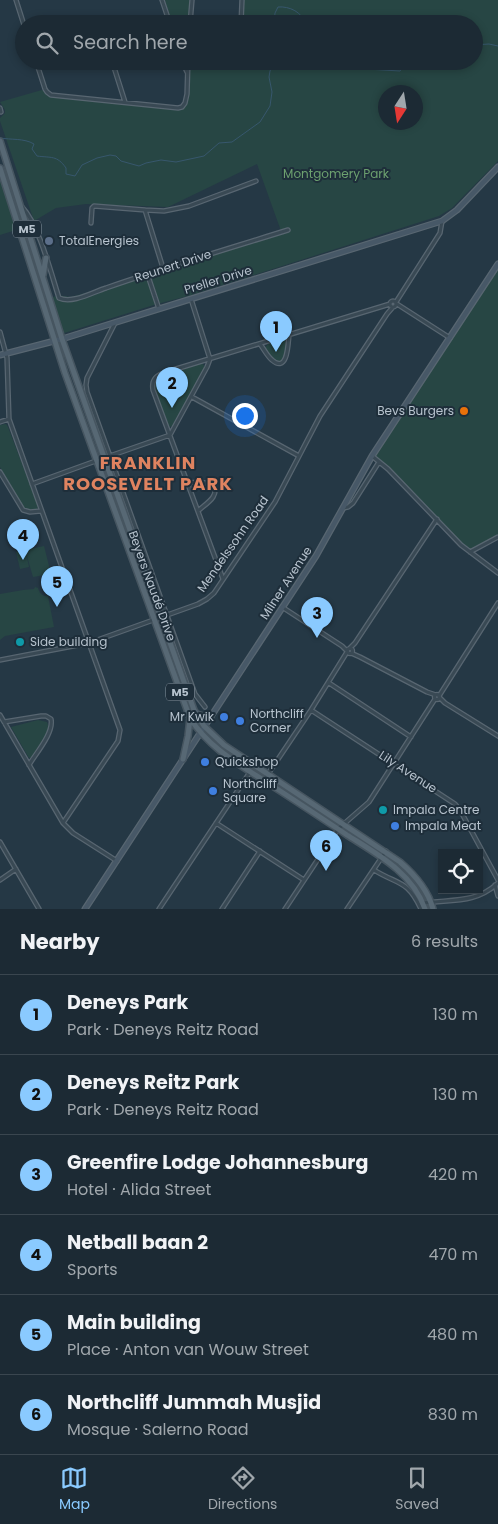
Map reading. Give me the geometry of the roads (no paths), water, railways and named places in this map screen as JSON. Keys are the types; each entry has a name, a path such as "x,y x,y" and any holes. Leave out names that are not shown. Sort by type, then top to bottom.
{"main road":[{"name":"Beyers Naudé Drive","path":"0,141 62,339 104,458 165,616 189,697 196,714 204,726 224,745 267,775 386,851 410,872 423,887 433,909"},
{"name":"Mendelssohn Road","path":"442,221 457,210 498,167"},
{"name":"Beyers Naudé Drive","path":"0,168 54,341 190,718 200,733 217,749 395,867 408,879 425,909"},
{"name":"Preller Drive","path":"0,355 115,323 442,221"},
{"path":"19,231 27,228"},
{"path":"28,258 36,256"},
{"path":"43,278 46,258"},
{"name":"Milner Avenue","path":"84,909 320,549 372,456 498,264"},
{"path":"196,714 211,716"},
{"path":"183,759 190,718"}],"street":[{"path":"21,0 16,0 21,15"},
{"path":"162,0 167,15"},
{"path":"191,15 192,0"},
{"path":"241,15 242,0"},
{"path":"39,70 45,89 49,94 178,108 184,105 187,94 187,70"},
{"path":"115,70 124,102"},
{"path":"185,70 187,75"},
{"path":"90,223 94,206 164,211 189,206 256,181"},
{"name":"Beyers Naudé Drive","path":"20,204 28,213 37,233 59,298"},
{"path":"145,210 163,268"},
{"name":"Mendelssohn Road","path":"0,660 89,643 204,602 211,596 274,502 320,416 440,233 442,221"},
{"name":"Reunert Drive","path":"59,298 68,300 80,297 147,273 288,230"},
{"path":"147,273 159,309"},
{"path":"32,484 170,435 192,397 210,359 191,299"},
{"path":"223,580 153,390 154,380 162,373 382,306 394,304 404,308 450,338"},
{"name":"Beyers Naudé Drive","path":"115,323 87,378 86,385 165,616 195,694 205,707"},
{"path":"0,332 8,362 8,419 120,733 118,741 63,823"},
{"path":"260,344 272,361 282,362 288,354 289,335"},
{"path":"192,397 299,456"},
{"path":"0,422 8,419"},
{"path":"372,456 457,540 498,573"},
{"path":"343,508 353,503 379,462"},
{"path":"0,472 23,510 30,512 41,511"},
{"path":"188,483 207,482 214,489 213,497 198,511"},
{"path":"264,780 437,519"},
{"path":"470,552 498,537"},
{"path":"285,909 338,828 368,804 498,603"},
{"path":"282,607 360,657 446,702 498,736"},
{"path":"329,683 411,737"},
{"name":"Lily Avenue","path":"311,710 458,806 497,883 498,896"},
{"path":"0,715 63,823 73,833 116,861"},
{"path":"4,722 41,716 46,716 51,720 50,732 29,765"},
{"path":"159,909 250,771"},
{"path":"216,823 304,880"},
{"path":"0,842 39,909"},
{"path":"222,909 260,851"},
{"path":"347,909 386,851"},
{"path":"0,880 16,869"},
{"path":"374,870 407,887 421,909"},
{"path":"423,903 475,898 484,894 497,883"}],"waterway":[{"path":"275,15 278,7 291,9 300,15"},
{"path":"483,44 498,46"},
{"path":"0,138 22,140 34,144 32,149 37,156 57,159 66,168 66,174 75,176 82,165 97,158 110,155 116,156 121,161 139,166 161,160 176,162 204,156 219,143 232,142 260,122 270,106 272,92 269,77 270,70"},
{"path":"383,70 401,70"}],"place":[{"name":"TotalEnergies","path":"49,241"},
{"name":"Deneys Park","path":"276,352"},
{"name":"Deneys Reitz Park","path":"172,408"},
{"name":"Bevs Burgers","path":"464,411"},
{"name":"Netball baan 2","path":"23,560"},
{"name":"Main building","path":"57,607"},
{"name":"Greenfire Lodge Johannesburg","path":"317,638"},
{"name":"Side building","path":"20,642"},
{"name":"Mr Kwik","path":"224,717"},
{"name":"Northcliff Corner","path":"240,721"},
{"name":"Quickshop","path":"205,762"},
{"name":"Northcliff Square","path":"213,791"},
{"name":"Impala Centre","path":"383,810"},
{"name":"Impala Meat","path":"395,826"},
{"name":"Northcliff Jummah Musjid","path":"326,871"}],"district":[{"name":"FRANKLIN ROOSEVELT PARK","path":"148,473"}],"park label":[{"name":"Montgomery Park","path":"336,174"}]}
